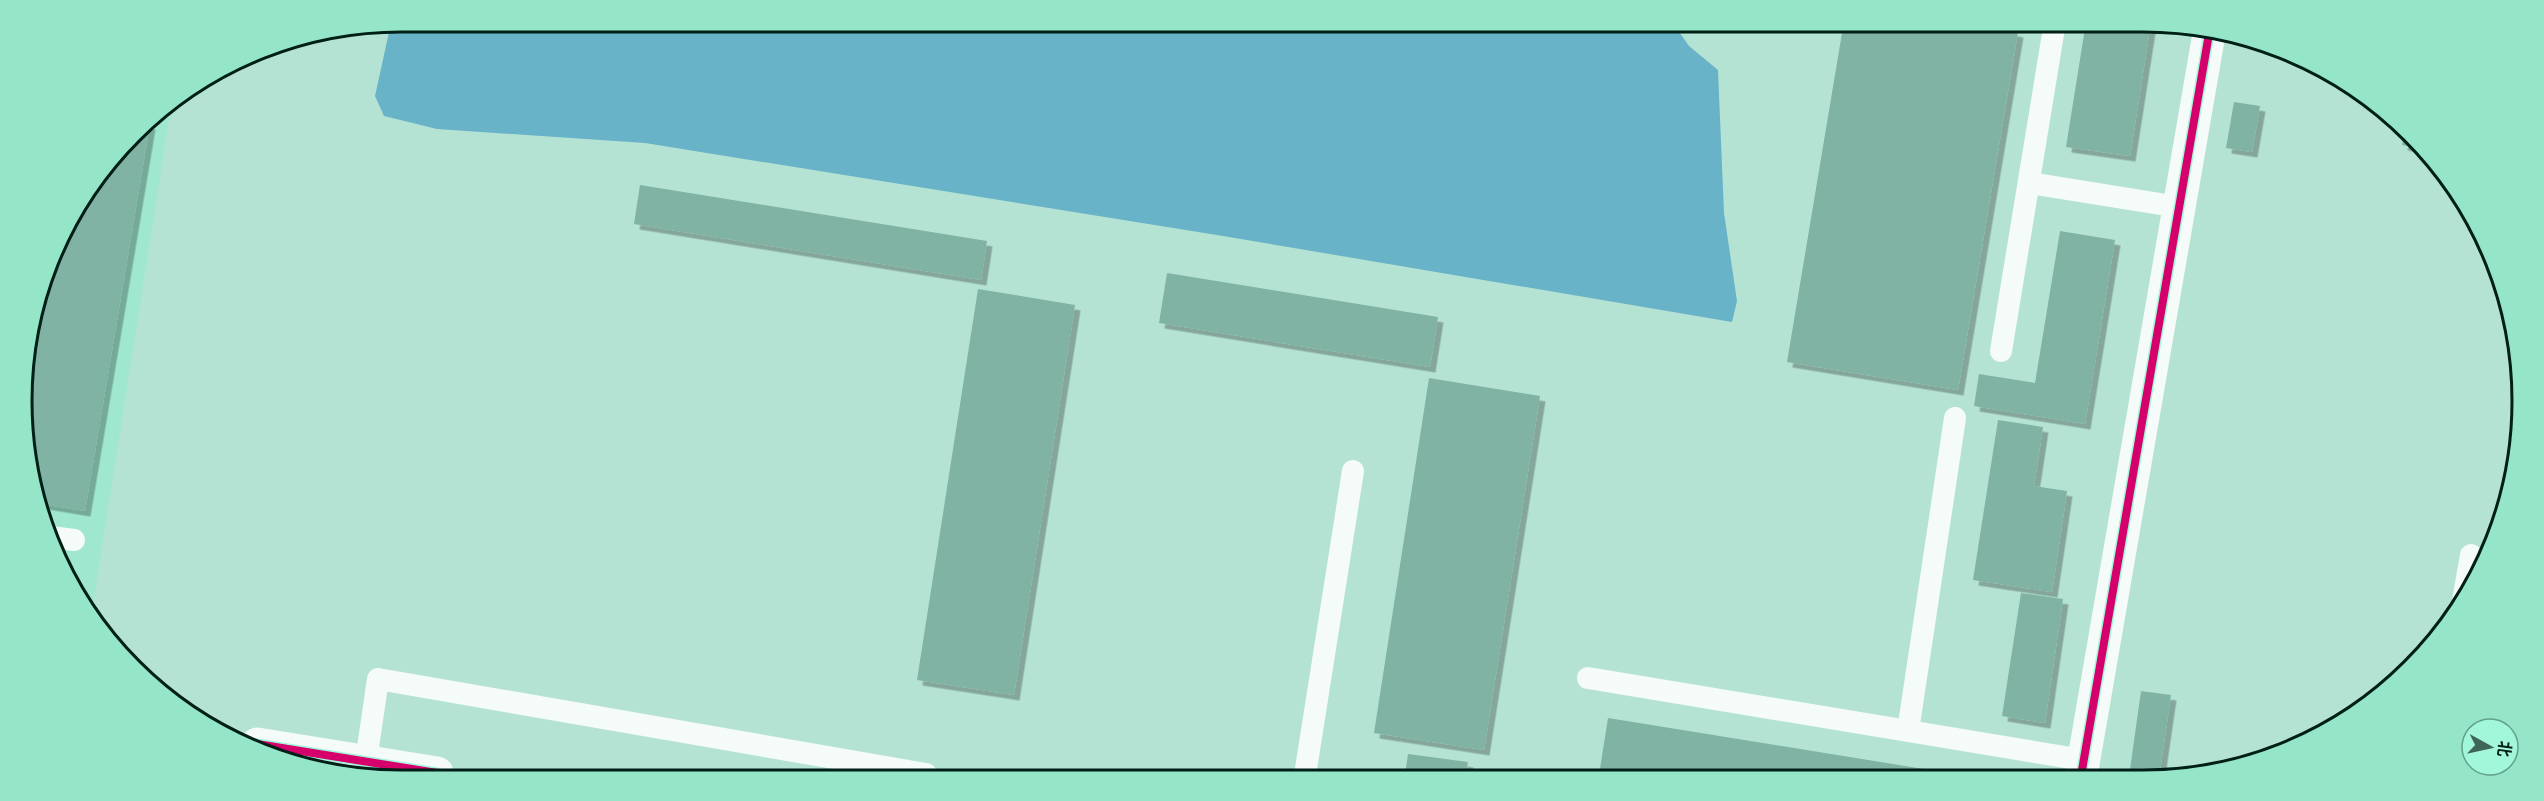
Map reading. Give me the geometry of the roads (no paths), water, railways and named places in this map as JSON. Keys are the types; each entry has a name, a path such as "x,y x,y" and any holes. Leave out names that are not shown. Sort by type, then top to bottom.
{"street":[{"path":"2082,768 2208,38"},
{"path":"273,747 419,770"}],"lane":[{"path":"2001,351 2053,32"},
{"path":"2029,183 2179,207"},
{"path":"1908,731 1955,418"},
{"path":"1306,770 1353,471"},
{"path":"58,538 74,540"},
{"path":"2467,577 2471,555"},
{"path":"1588,678 1908,731 2082,768"},
{"path":"366,761 378,679 903,770"}],"water":[{"path":"389,32 1679,32 1689,46 1718,70 1724,213 1737,301 1732,322 1223,236 645,143 437,129 384,116 375,96"}]}
